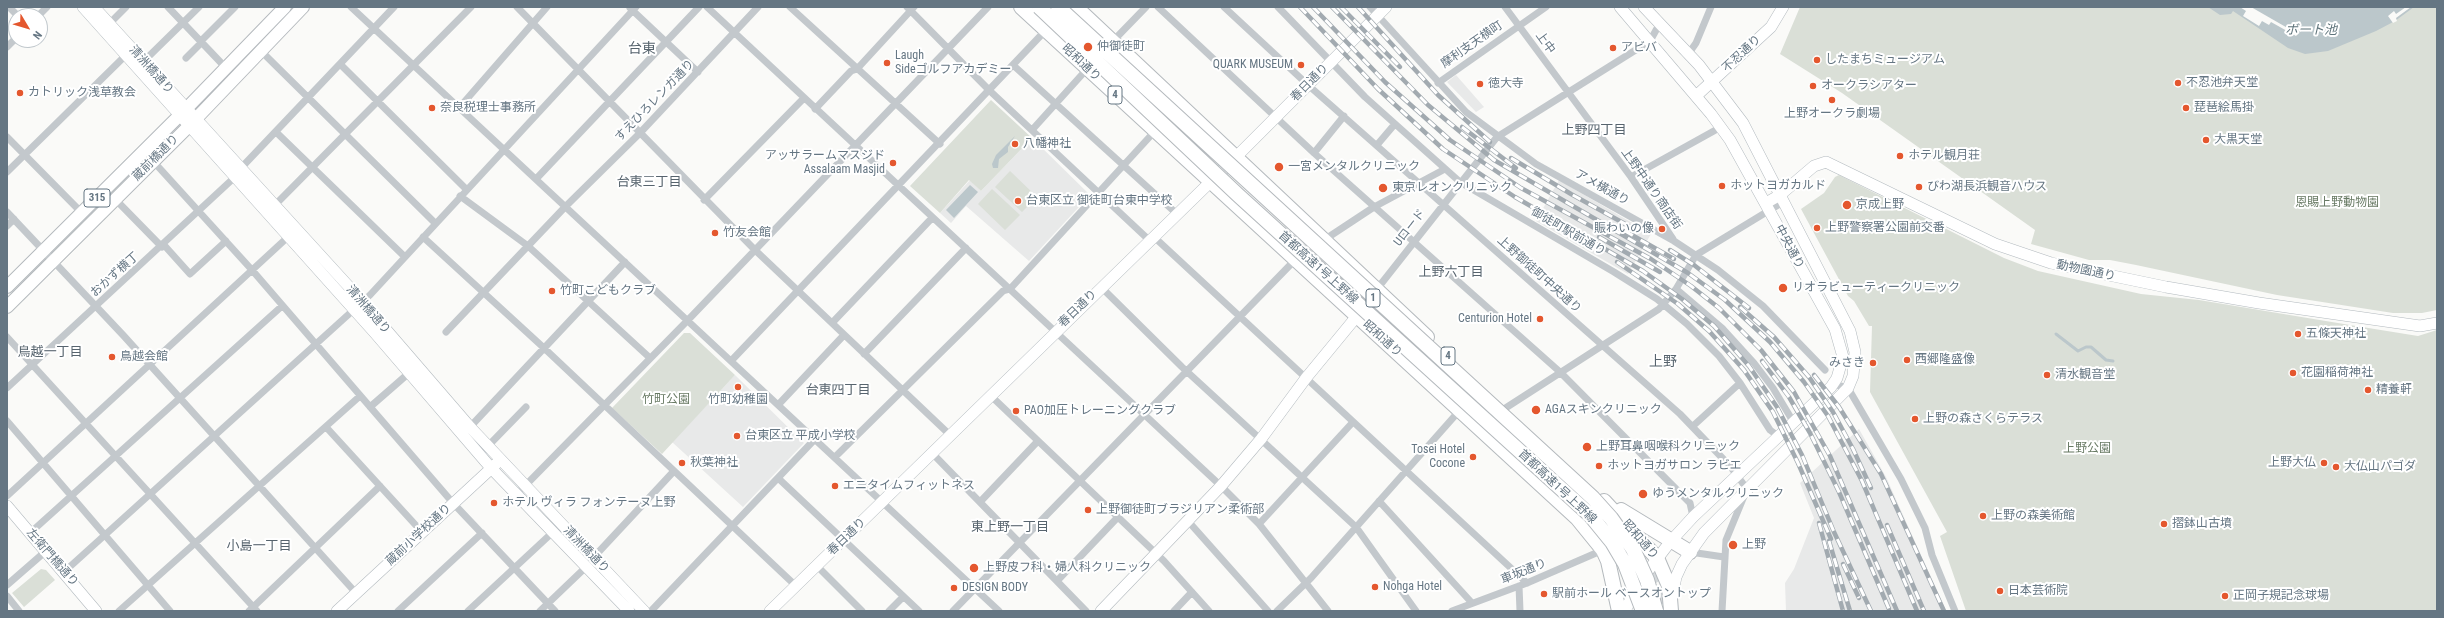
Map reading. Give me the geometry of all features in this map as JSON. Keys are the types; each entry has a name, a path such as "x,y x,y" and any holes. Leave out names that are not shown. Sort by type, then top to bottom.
{"highway":[{"name":"昭和通り","path":"1021,7 1209,182 1561,503 1603,550 1613,577 1619,611"},
{"name":"首都高速1号上野線","path":"1039,7 1238,195 1590,515 1622,558 1636,587 1643,611"},
{"name":"首都高速1号上野線","path":"1058,7 1593,498 1611,518 1633,549 1648,580 1656,611"},
{"name":"昭和通り","path":"1076,7 1504,409 1597,494 1657,558 1669,586 1671,609"},
{"path":"1138,100 1169,123 1259,203 1360,301 1397,353"},
{"path":"1304,234 1377,312 1558,478"},
{"path":"1597,494 1670,542 1690,552"}],"main road":[{"name":"蔵前橋通り","path":"7,306 54,261 192,122 303,7"},
{"name":"蔵前橋通り","path":"7,287 183,112 282,8"}],"street":[{"name":"清洲橋通り","path":"83,7 126,56 183,112"},
{"name":"清洲橋通り","path":"94,7 143,62 192,122 239,172 275,205 358,306 409,373 491,468 629,611"},
{"path":"109,24 126,7"},
{"path":"168,7 226,68"},
{"path":"143,62 199,7"},
{"path":"186,58 235,7"},
{"name":"おかず横丁","path":"7,388 200,211 239,172 394,7"},
{"path":"275,205 471,7"},
{"path":"517,7 704,200 950,435"},
{"path":"459,108 547,7"},
{"path":"536,179 699,7"},
{"path":"707,7 854,146 966,248 1221,486 1259,524 1328,611"},
{"name":"すえひろレンガ通り","path":"446,332 565,207 640,134 758,7"},
{"path":"790,7 940,144"},
{"path":"516,495 688,320 988,7"},
{"path":"1112,41 1146,7"},
{"path":"1158,7 1284,126 1560,372 1690,503 1692,517"},
{"name":"上野御徒町中央通り","path":"1224,7 1308,85 1693,426 1737,475 1747,489"},
{"name":"御徒町駅前通り","path":"1278,7 1394,125 1460,182 1614,272 1663,304 1703,340 1740,383 1770,430 1778,436"},
{"name":"春日通り","path":"770,611 883,502 1055,331 1236,157 1331,62 1374,11 1386,7"},
{"name":"上中","path":"1505,7 1568,92"},
{"name":"摩利支天横町","path":"1438,83 1546,7"},
{"name":"中央通り","path":"1620,7 1721,127 1768,206 1839,338 1843,363 1833,384 1794,423 1778,436 1692,517 1670,542 1632,594 1625,611"},
{"name":"中央通り","path":"1644,7 1713,81 1743,123 1850,331 1853,342 1855,364 1848,388 1704,533 1690,552 1676,577 1671,609"},
{"path":"1688,53 1696,43 1711,7"},
{"name":"不忍通り","path":"1696,96 1771,26 1783,7"},
{"path":"353,8 999,611"},
{"path":"64,572 358,306 578,70 632,8 698,72"},
{"path":"816,109 851,71 857,69 911,8 948,50 1098,193 1240,317 1527,583"},
{"name":"アメ横通り","path":"1374,11 1466,112 1497,137 1536,164 1674,241 1696,255 1763,306 1825,370"},
{"path":"1650,41 1660,23"},
{"path":"731,361 940,144 1046,30"},
{"name":"Uロード","path":"1377,289 1497,137 1650,41"},
{"path":"261,51 435,223"},
{"path":"7,172 126,56"},
{"path":"340,64 466,189"},
{"path":"1014,65 1123,167 1177,214"},
{"path":"1032,130 1087,69"},
{"name":"上野中通り商店街","path":"1568,92 1631,177 1674,241"},
{"path":"704,200 804,98"},
{"path":"1314,153 1344,116"},
{"path":"1376,145 1394,125"},
{"path":"1631,177 1721,127"},
{"path":"835,457 1004,291 1010,289 1155,131"},
{"path":"276,132 405,257"},
{"path":"7,137 82,213"},
{"path":"153,161 252,270 370,408 454,503 555,611"},
{"name":"動物園通り","path":"1768,206 1781,198 1814,166 1826,162 1995,244 2051,263 2166,287 2259,303 2420,326 2437,323"},
{"path":"1324,240 1374,207 1445,169"},
{"name":"清洲橋通り","path":"239,172 289,236 358,306 500,460 644,611"},
{"path":"460,196 528,246 650,358"},
{"path":"115,199 190,274 226,241"},
{"path":"1504,409 1659,309 1676,289 1696,255 1768,206"},
{"path":"7,212 45,250 150,364 213,437 356,593"},
{"path":"832,323 932,218"},
{"path":"7,226 14,219"},
{"path":"7,496 289,236"},
{"path":"423,237 544,348 796,586"},
{"path":"864,354 966,248"},
{"path":"953,611 1080,483 1295,260"},
{"path":"470,427 625,262"},
{"path":"1101,287 1187,371 1356,527 1416,611"},
{"path":"1676,289 1723,329 1754,363 1773,388 1794,423"},
{"path":"30,533 282,306"},
{"path":"1105,609 1221,486 1261,439 1306,378 1356,316"},
{"path":"778,405 844,334"},
{"path":"7,337 195,543 253,610 380,486"},
{"path":"370,408 409,373"},
{"path":"1693,426 1740,383"},
{"path":"1833,384 1848,388 1901,479 1925,528 1932,555 1955,611"},
{"path":"990,395 1156,556 1209,611"},
{"path":"119,611 360,396"},
{"path":"488,446 526,407"},
{"path":"1277,611 1307,583 1460,410"},
{"path":"7,421 170,611"},
{"path":"1259,524 1353,422"},
{"path":"326,427 422,532"},
{"path":"651,611 815,439"},
{"path":"980,502 1037,442"},
{"path":"932,453 1086,611"},
{"name":"蔵前小学校通り","path":"337,611 500,460"},
{"path":"593,558 674,472"},
{"path":"778,478 843,541 919,611"},
{"path":"1722,611 1726,540 1747,489"},
{"path":"1379,501 1472,603"},
{"name":"左衛門橋通り","path":"7,506 96,611"},
{"path":"1057,581 1116,518"},
{"path":"1188,521 1268,611"},
{"path":"468,611 553,532"},
{"path":"398,611 482,533"},
{"name":"車坂通り","path":"1452,611 1527,583 1603,550"},
{"path":"7,585 46,551"},
{"path":"1690,552 1724,557"},
{"path":"817,566 862,611"},
{"path":"540,611 586,567"},
{"path":"1519,586 1520,611"},
{"path":"1174,611 1192,592"},
{"path":"7,596 19,611"},
{"path":"889,611 903,597"}],"shaded area":[{"path":"1456,75 1484,107 1476,112 1447,82"},
{"name":"台東区立 御徒町台東中学校","path":"1032,138 1090,195 1029,261 966,206 951,223 940,213 970,180 981,191"},
{"path":"1559,180 1651,234 1628,274 1536,221"},
{"name":"台東区立 平成小学校","path":"735,375 804,443 743,507 672,442"},
{"path":"1859,429 1886,477 1946,611 1786,611 1785,583 1794,569 1814,518 1800,483"}],"green space":[{"name":"恩賜上野動物園","path":"1800,7 2437,7 2437,310 2422,313 2393,313 2277,295 2110,260 2089,260 2031,244 2035,230 1842,93 1780,54"},
{"path":"991,100 1032,138 981,191 969,180 940,213 910,186"},
{"path":"1010,171 1037,197 1022,212 995,187"},
{"name":"上野公園","path":"1839,175 2004,258 2038,271 2141,294 2199,300 2418,336 2437,330 2437,611 1966,611 1940,536 1947,532 1870,392 1872,326 1869,326 1854,301 1848,296 1801,209 1824,193 1835,177"},
{"path":"992,189 1020,215 1005,230 978,204"},
{"name":"竹町公園","path":"684,333 690,333 735,375 662,454 612,408"},
{"path":"41,569 46,570 55,580 24,607 12,593"}],"water":[{"name":"ボート池","path":"2208,7 2414,7 2395,21 2376,31 2328,51 2305,54 2288,48 2233,11 2231,14 2220,15"},
{"path":"1015,136 1008,147 1008,152 999,159 998,168 993,168 992,164 996,155"},
{"path":"970,185 978,192 954,218 946,210"}],"pier":[{"path":"2240,7 2251,7 2298,34 2296,36 2271,22 2269,25 2262,21 2259,26 2243,16 2246,11"},
{"path":"2406,7 2411,7 2396,18 2397,21 2393,23 2388,16 2394,11 2396,14"}],"waterway":[{"path":"2056,334 2078,351 2086,347 2091,347 2106,360 2113,361"}],"tunnel":[{"path":"1646,573 1671,607"}],"railway":[{"path":"1300,7 1378,89 1443,149 1515,197 1643,271 1682,299 1714,326 1749,366 1777,407 1802,455 1834,532 1871,611"},
{"path":"1313,7 1385,82 1450,140 1521,188 1651,259 1691,286 1719,308 1761,350 1794,392 1830,456 1897,611"},
{"path":"1332,7 1428,105 1494,160 1688,273 1725,300 1770,342 1804,382 1828,416 1862,481 1917,611"},
{"path":"1341,7 1400,67"},
{"path":"1358,7 1438,95 1490,142"},
{"path":"1462,127 1516,168"},
{"path":"1511,158 1571,194 1636,230"},
{"path":"1625,231 1674,259"},
{"path":"1599,237 1660,272"},
{"path":"1670,250 1694,265 1749,308"},
{"path":"1617,262 1678,304 1709,331 1744,370 1773,412 1798,463 1831,539"},
{"path":"1740,307 1774,337 1809,377 1833,412 1853,449 1871,488"},
{"path":"1762,361 1789,397 1810,433 1839,492 1889,609"},
{"path":"1814,375 1839,407 1881,474 1944,611"},
{"path":"1819,523 1843,611"},
{"path":"1887,525 1924,611"},
{"path":"1829,541 1850,611"},
{"path":"1843,564 1859,598"}],"place":[{"name":"仲御徒町","path":"1088,47"},
{"name":"アビバ","path":"1613,48"},
{"name":"したまちミュージアム","path":"1817,60"},
{"name":"Laugh Sideゴルフアカデミー","path":"887,63"},
{"name":"QUARK MUSEUM","path":"1301,65"},
{"name":"不忍池弁天堂","path":"2178,83"},
{"name":"徳大寺","path":"1480,84"},
{"name":"オークラシアター","path":"1813,86"},
{"name":"カトリック浅草教会","path":"20,93"},
{"name":"上野オークラ劇場","path":"1832,100"},
{"name":"奈良税理士事務所","path":"432,108"},
{"name":"琵琶絵馬掛","path":"2186,108"},
{"name":"大黒天堂","path":"2206,140"},
{"name":"八幡神社","path":"1015,144"},
{"name":"ホテル観月荘","path":"1900,156"},
{"name":"アッサラームマスジド Assalaam Masjid","path":"893,163"},
{"name":"一宮メンタルクリニック","path":"1279,167"},
{"name":"ホットヨガカルド","path":"1722,186"},
{"name":"びわ湖長浜観音ハウス","path":"1919,187"},
{"name":"東京レオンクリニック","path":"1383,188"},
{"name":"台東区立 御徒町台東中学校","path":"1018,201"},
{"name":"京成上野","path":"1847,205"},
{"name":"上野警察署公園前交番","path":"1817,228"},
{"name":"賑わいの像","path":"1662,229"},
{"name":"竹友会館","path":"715,233"},
{"name":"リオラビューティークリニック","path":"1783,288"},
{"name":"竹町こどもクラブ","path":"552,291"},
{"name":"Centurion Hotel","path":"1540,319"},
{"name":"五條天神社","path":"2298,334"},
{"name":"鳥越会館","path":"112,357"},
{"name":"西郷隆盛像","path":"1907,360"},
{"name":"みさき","path":"1873,363"},
{"name":"花園稲荷神社","path":"2293,373"},
{"name":"清水観音堂","path":"2047,375"},
{"name":"竹町幼稚園","path":"738,387"},
{"name":"精養軒","path":"2368,390"},
{"name":"AGAスキンクリニック","path":"1536,410"},
{"name":"PAO加圧トレーニングクラブ","path":"1016,411"},
{"name":"上野の森さくらテラス","path":"1915,419"},
{"name":"台東区立 平成小学校","path":"737,436"},
{"name":"上野耳鼻咽喉科クリニック","path":"1587,447"},
{"name":"Tosei Hotel Cocone","path":"1473,457"},
{"name":"秋葉神社","path":"682,463"},
{"name":"上野大仏","path":"2324,463"},
{"name":"ホットヨガサロン ラビエ","path":"1599,466"},
{"name":"大仏山パゴダ","path":"2336,467"},
{"name":"エニタイムフィットネス","path":"835,486"},
{"name":"ゆうメンタルクリニック","path":"1643,494"},
{"name":"ホテル ヴィラ フォンテーヌ上野","path":"494,503"},
{"name":"上野御徒町ブラジリアン柔術部","path":"1088,510"},
{"name":"上野の森美術館","path":"1983,516"},
{"name":"摺鉢山古墳","path":"2164,524"},
{"name":"上野","path":"1733,545"},
{"name":"上野皮フ科・婦人科クリニック","path":"974,568"},
{"name":"Nohga Hotel","path":"1375,587"},
{"name":"DESIGN BODY","path":"954,588"},
{"name":"日本芸術院","path":"2000,591"},
{"name":"駅前ホール ベースオントップ","path":"1544,594"},
{"name":"正岡子規記念球場","path":"2225,596"}],"district":[{"name":"台東","path":"642,49"},
{"name":"上野四丁目","path":"1594,131"},
{"name":"台東三丁目","path":"649,183"},
{"name":"上野六丁目","path":"1451,273"},
{"name":"鳥越一丁目","path":"50,353"},
{"name":"上野","path":"1663,362"},
{"name":"台東四丁目","path":"838,391"},
{"name":"東上野一丁目","path":"1010,528"},
{"name":"小島一丁目","path":"259,547"}]}
